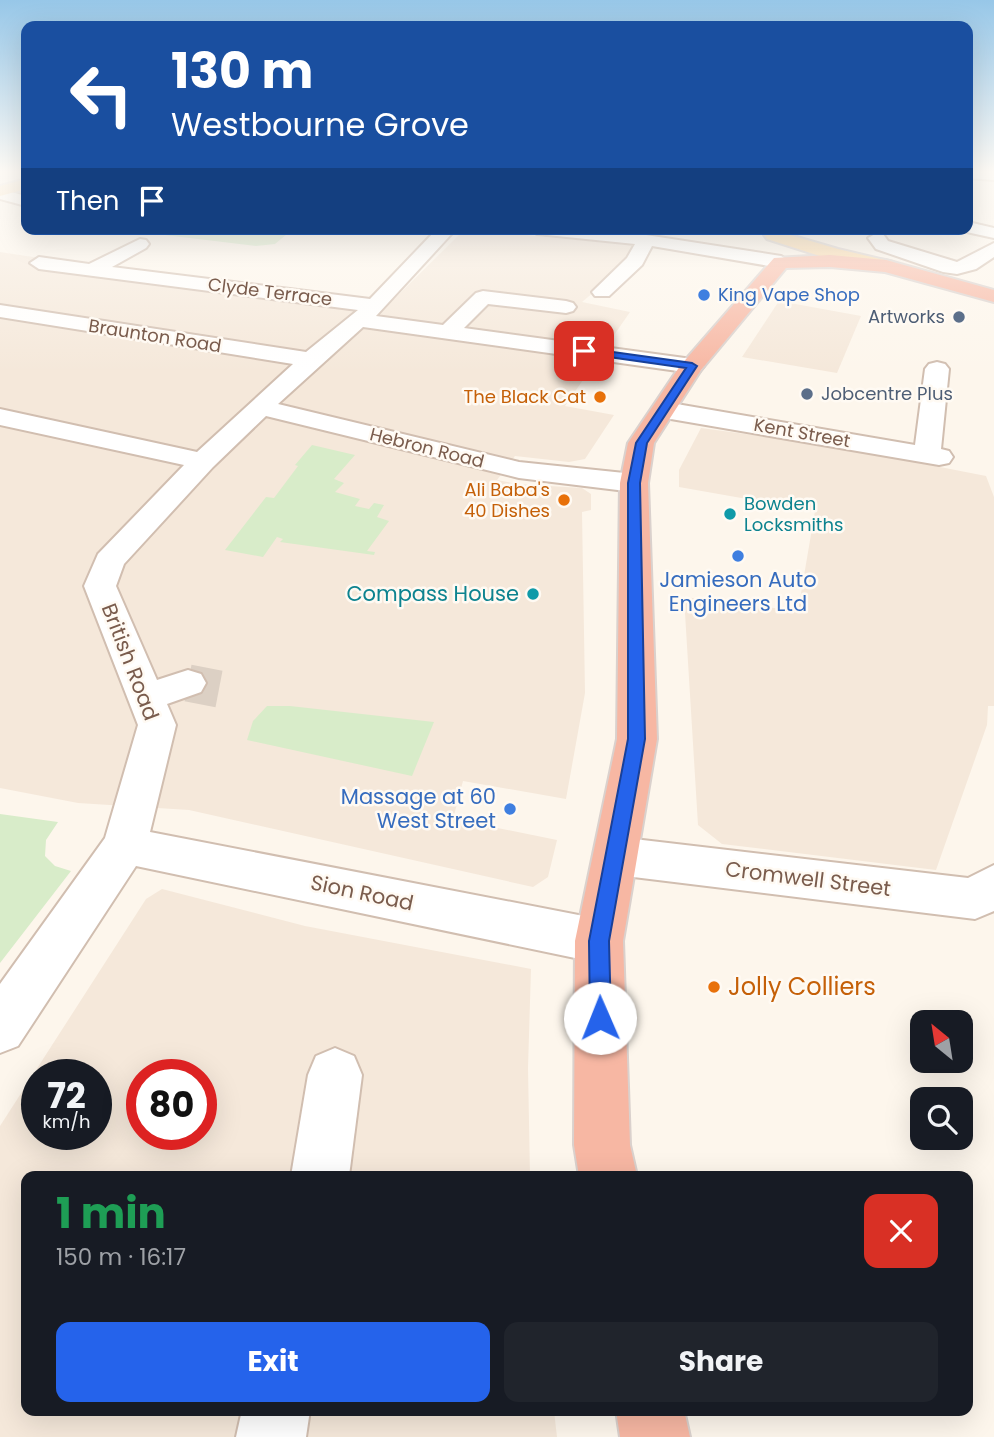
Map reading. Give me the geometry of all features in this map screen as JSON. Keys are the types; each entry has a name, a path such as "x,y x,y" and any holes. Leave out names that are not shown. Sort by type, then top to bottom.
{"highway":[{"path":"607,1171 602,1145 599,941 617,856 636,739 634,483 641,443 779,239 830,261 886,266 994,296"},
{"path":"651,1416 655,1437"}],"main road":[{"path":"779,239 886,266"}],"street":[{"name":"British Road","path":"0,1028 125,845 157,725 100,586 109,561 203,461 263,408 311,360 374,307 439,238"},
{"path":"627,238 675,242 779,239"},
{"path":"877,238 882,245 943,267 969,265 994,249"},
{"path":"602,292 635,261 646,240"},
{"path":"93,269 140,244"},
{"name":"Clyde Terrace","path":"39,263 374,307"},
{"path":"138,266 374,307 448,332 692,366"},
{"path":"448,332 483,297 566,307"},
{"name":"Braunton Road","path":"0,311 311,360"},
{"name":"Kent Street","path":"664,410 937,446 937,369"},
{"name":"Hebron Road","path":"263,408 519,470 634,483"},
{"path":"0,417 203,461"},
{"path":"147,697 188,683"},
{"name":"Sion Road","path":"125,845 599,941"},
{"name":"Cromwell Street","path":"617,856 975,899 994,886"},
{"path":"321,1171 335,1075"},
{"path":"271,1437 275,1416"}],"shaded area":[{"path":"456,238 558,238 639,246 630,262 582,302 630,312 565,406 614,415 585,459 569,462 515,456 497,480 517,484 582,488 591,494 591,510 582,512 585,693 566,799 463,781 453,819 557,840 548,877 533,887 189,810 78,803 0,788 0,252 46,259 37,266 383,310"},
{"path":"779,301 861,316 837,373 742,357"},
{"path":"701,428 833,446 986,476 994,497 994,706 988,706 987,725 936,870 722,844 698,825 684,597 798,611 815,511 679,487 679,470"},
{"path":"162,889 305,926 531,969 528,1068 530,1171 21,1171 21,1416 555,1416 557,1437 0,1437 0,1126 21,1093 21,1150 112,1150 112,1059 43,1059 146,899"}],"green space":[{"path":"190,238 282,238 275,244 256,246"},
{"path":"312,445 355,455 334,479 344,483 335,492 360,499 355,506 369,509 374,503 384,505 377,517 389,521 367,551 375,552 374,555 280,542 283,539 277,537 263,557 225,550 266,497 274,498 298,466 295,465"},
{"path":"267,706 290,706 434,722 412,776 247,740 253,721"},
{"path":"0,814 58,822 46,840 45,856 55,866 71,871 0,963"}],"tunnel":[{"path":"188,683 219,689"}],"place":[{"name":"King Vape Shop","path":"704,295"},
{"name":"Artworks","path":"959,317"},
{"name":"Jobcentre Plus","path":"807,394"},
{"name":"The Black Cat","path":"600,397"},
{"name":"Ali Baba's 40 Dishes","path":"564,500"},
{"name":"Bowden Locksmiths","path":"730,514"},
{"name":"Jamieson Auto Engineers Ltd","path":"738,556"},
{"name":"Compass House","path":"533,594"},
{"name":"Massage at 60 West Street","path":"510,809"},
{"name":"Jolly Colliers","path":"714,987"}],"route":[{"path":"584,351 692,366 641,443 634,483 636,739 617,856 599,941 600,1018"}]}
